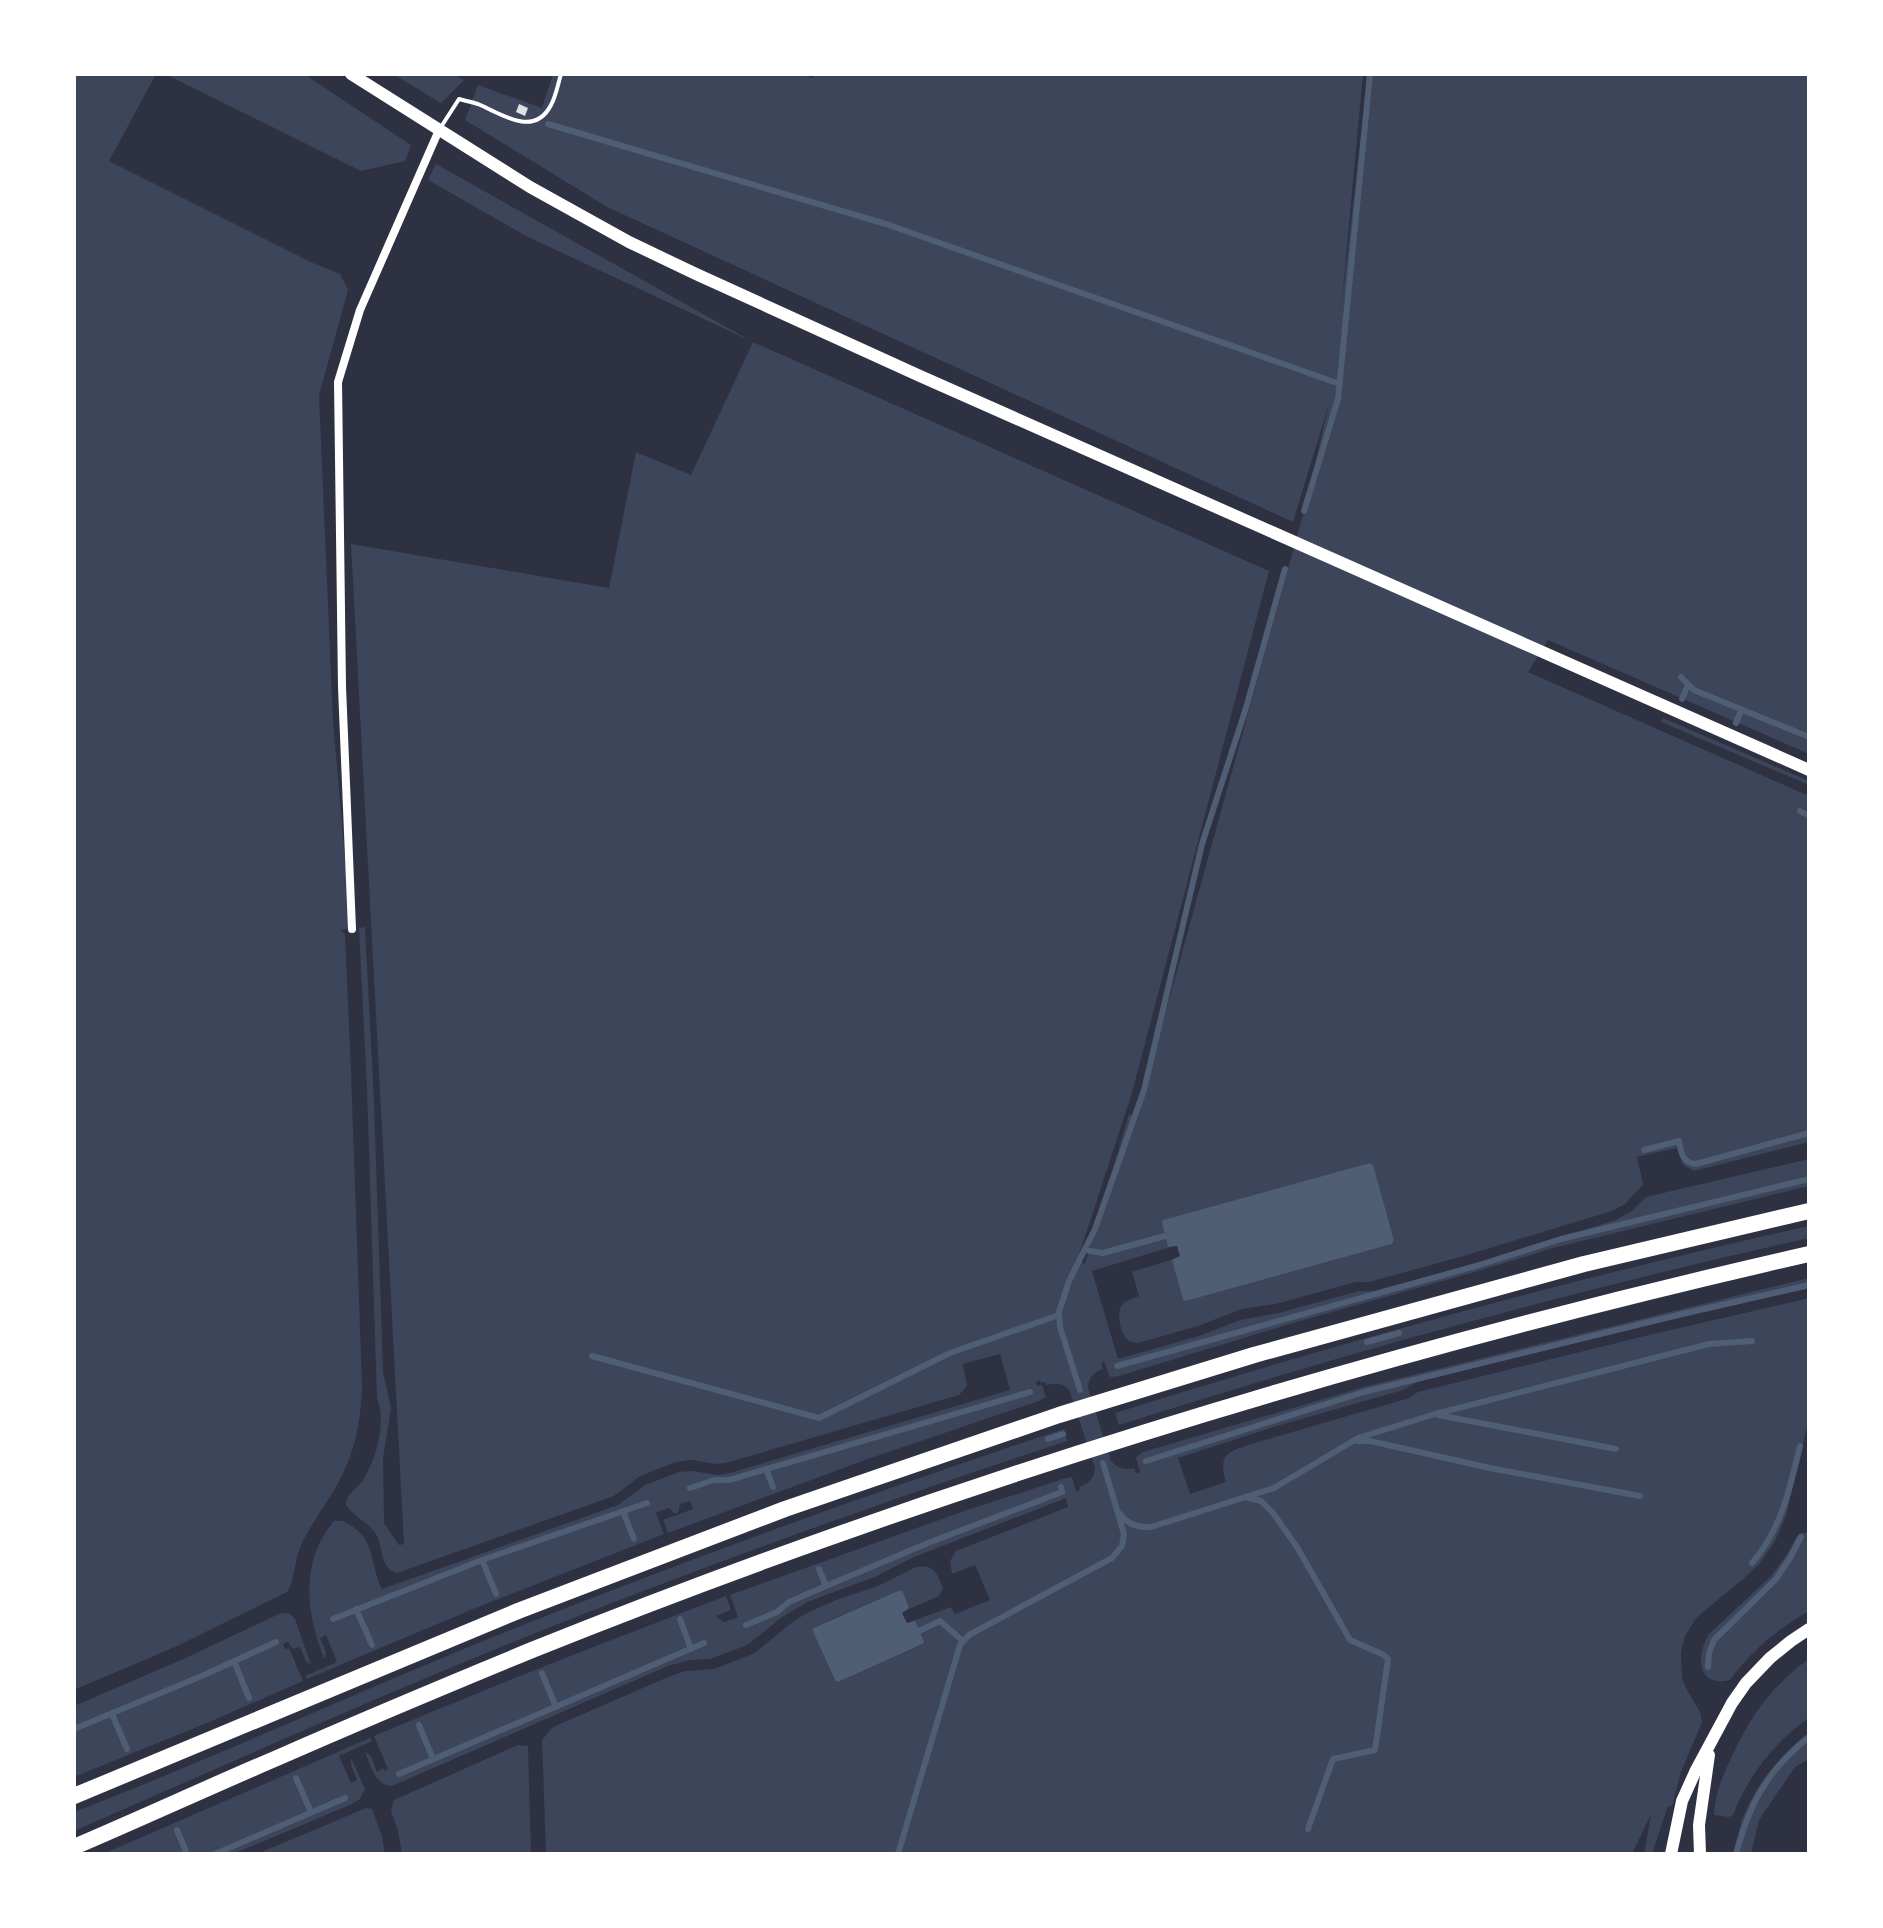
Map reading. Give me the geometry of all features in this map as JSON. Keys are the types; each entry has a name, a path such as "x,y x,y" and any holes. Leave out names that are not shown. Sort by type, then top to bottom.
{"highway":[{"path":"74,1796 532,1606 785,1509 1045,1420 1254,1355 1584,1264 1809,1211"},
{"path":"74,1847 533,1650 857,1528 1072,1455 1266,1395 1594,1305 1809,1254"}],"main road":[{"path":"351,74 530,187 629,242 696,274 1809,770"},
{"path":"1671,1854 1682,1801 1727,1711 1746,1683 1770,1658 1809,1629"},
{"path":"1700,1854 1699,1825 1712,1740"}],"street":[{"path":"352,929 342,687 338,382 360,310 439,130"}],"lane":[{"path":"439,130 459,99 476,103 511,120 530,122 540,118 551,106 561,74"}],"shaded area":[{"path":"74,74 156,74 109,161 340,274 348,290 319,395 333,722 351,928 341,930 345,934 362,1385 358,1425 348,1462 301,1545 287,1592 175,1647 74,1690"},
{"path":"165,74 304,74 411,145 405,161 361,171"},
{"path":"393,74 452,74 464,80 441,103"},
{"path":"553,74 798,74 813,78 814,74 1363,74 1341,311 1368,74 1809,74 1809,754 1548,640 1528,672 1809,796 1809,1142 1694,1171 1683,1165 1677,1148 1637,1157 1642,1186 1625,1204 1612,1211 1369,1282 1356,1282 1276,1304 1242,1309 1198,1326 1138,1343 1126,1338 1119,1318 1123,1304 1139,1296 1132,1272 1180,1257 1172,1260 1186,1301 1392,1244 1394,1240 1372,1164 1164,1220 1162,1223 1168,1246 1177,1245 1092,1271 1118,1359 1202,1335 1240,1320 1359,1291 1373,1291 1471,1265 1616,1220 1632,1211 1646,1197 1809,1159 1809,1186 1553,1248 1119,1376 1110,1377 1104,1361 1101,1363 1103,1369 1089,1381 1088,1388 1111,1461 1122,1468 1134,1468 1137,1474 1140,1472 1136,1457 1143,1452 1364,1387 1809,1278 1809,1288 1419,1381 1403,1390 1178,1458 1190,1494 1226,1482 1223,1466 1226,1456 1251,1444 1406,1399 1418,1392 1809,1298 1809,1418 1786,1516 1775,1541 1760,1563 1703,1612 1685,1636 1681,1652 1682,1678 1702,1722 1652,1854 1644,1854 1651,1814 1632,1854 546,1854 542,1740 553,1727 668,1677 685,1671 714,1669 745,1657 809,1612 922,1566 931,1568 937,1574 943,1588 939,1596 902,1612 909,1608 900,1590 813,1629 837,1682 922,1645 924,1641 915,1621 907,1623 951,1607 955,1614 990,1600 975,1565 952,1574 950,1561 956,1551 1068,1507 1066,1498 807,1602 742,1647 710,1659 668,1666 392,1786 381,1782 374,1774 365,1752 371,1756 377,1772 388,1769 374,1736 505,1682 726,1596 731,1610 716,1616 724,1622 736,1618 730,1595 970,1509 1066,1478 1072,1477 1076,1491 1080,1490 1079,1487 1092,1478 1095,1468 1070,1392 1062,1385 1046,1385 1040,1380 1036,1382 1037,1386 1042,1385 1046,1397 1039,1401 865,1460 668,1533 663,1520 693,1509 690,1501 680,1504 678,1513 669,1508 657,1512 664,1534 307,1679 305,1676 337,1662 326,1635 320,1638 326,1652 325,1660 323,1656 313,1622 309,1587 316,1553 334,1521 347,1523 365,1539 382,1589 618,1505 645,1485 679,1472 730,1473 1010,1390 1000,1354 963,1364 967,1386 959,1395 726,1463 676,1462 640,1476 614,1496 397,1573 387,1567 376,1534 346,1505 348,1497 363,1480 372,1462 379,1440 381,1418 377,1399 359,928 365,927 383,1372 391,1408 383,1459 384,1523 399,1545 404,1544 351,544 609,588 636,452 691,475 753,342 1269,571 1132,1093 1077,1261 1085,1264 1129,1114 1135,1117 1144,1090 1304,511 1329,404 1293,522 607,207 465,120 478,85 542,108"},
{"path":"436,164 753,342 526,236 428,180"},
{"path":"1663,718 1809,781 1809,785 1661,722"},
{"path":"1370,1163 1394,1240 1392,1244 1183,1300 1172,1260 1180,1256 1177,1246 1168,1247 1163,1220"},
{"path":"1809,1226 1809,1238 1462,1324 1119,1425 1115,1413 1460,1312"},
{"path":"1064,1429 1067,1441 818,1527 571,1619 383,1696 74,1831 74,1812 466,1648 763,1534"},
{"path":"1809,1532 1809,1611 1766,1641 1730,1680 1711,1679 1705,1674 1701,1660 1709,1634 1771,1576 1797,1536"},
{"path":"900,1590 909,1608 902,1613 907,1623 915,1621 923,1644 835,1681 813,1628"},
{"path":"281,1613 290,1614 295,1619 311,1665 300,1647 293,1649 288,1642 283,1644 285,1649 289,1648 303,1681 74,1777 74,1706"},
{"path":"1809,1659 1809,1718 1784,1738 1764,1761 1746,1787 1733,1815 1714,1815 1721,1781 1749,1723 1776,1688"},
{"path":"1809,1732 1809,1759 1795,1767 1759,1820 1751,1854 1733,1854 1746,1809 1760,1784"},
{"path":"370,1738 372,1741 339,1756 351,1783 357,1780 351,1758 365,1789 360,1799 352,1804 233,1854 103,1854"},
{"path":"518,1745 528,1746 531,1854 402,1854 391,1811 394,1800"},
{"path":"366,1808 372,1809 385,1854 257,1854"}],"building":[{"path":"519,104 528,108 525,116 516,112"}],"waterway":[{"path":"1304,511 1338,399 1370,74"},
{"path":"548,124 886,224 1340,384"},
{"path":"1080,1390 1060,1327 1059,1312 1069,1281 1095,1229 1144,1090 1202,844 1246,708 1285,569"},
{"path":"1681,677 1694,690 1809,737"},
{"path":"1682,699 1688,685"},
{"path":"1736,723 1741,711"},
{"path":"1800,811 1809,816"},
{"path":"1644,1150 1679,1141 1685,1159 1696,1164 1809,1133"},
{"path":"1117,1366 1476,1266 1561,1239 1809,1179"},
{"path":"1085,1250 1103,1253 1165,1236"},
{"path":"1146,1461 1364,1392 1809,1285"},
{"path":"592,1356 819,1418 950,1353 1059,1315"},
{"path":"1367,1342 1399,1333"},
{"path":"1120,1514 1134,1525 1151,1527 1274,1488 1358,1438 1435,1414 1709,1344 1752,1341"},
{"path":"690,1488 714,1480 729,1480 1030,1392"},
{"path":"1438,1415 1616,1449"},
{"path":"1048,1439 1063,1434"},
{"path":"1357,1441 1370,1441 1490,1468 1640,1496"},
{"path":"1752,1563 1777,1523 1800,1446"},
{"path":"898,1854 960,1645 969,1635 1112,1558 1122,1546 1124,1534 1103,1463"},
{"path":"766,1469 773,1487"},
{"path":"746,1625 777,1612 789,1602 928,1543 1062,1492 1061,1487"},
{"path":"1248,1498 1261,1501 1273,1513 1297,1547 1350,1640 1388,1659 1375,1750 1333,1759 1308,1829"},
{"path":"333,1619 482,1560 647,1503"},
{"path":"623,1511 634,1539"},
{"path":"1708,1667 1714,1640 1776,1579 1801,1537"},
{"path":"482,1560 496,1594"},
{"path":"819,1569 826,1586"},
{"path":"356,1609 372,1645"},
{"path":"680,1619 691,1649"},
{"path":"919,1631 940,1621 963,1641"},
{"path":"74,1729 276,1642"},
{"path":"399,1774 704,1643"},
{"path":"234,1661 249,1698"},
{"path":"542,1673 556,1707"},
{"path":"112,1714 127,1749"},
{"path":"419,1725 433,1759"},
{"path":"1736,1854 1747,1819 1762,1789 1782,1762 1809,1737"},
{"path":"296,1778 311,1812"},
{"path":"215,1854 345,1798"},
{"path":"177,1830 187,1854"}]}
